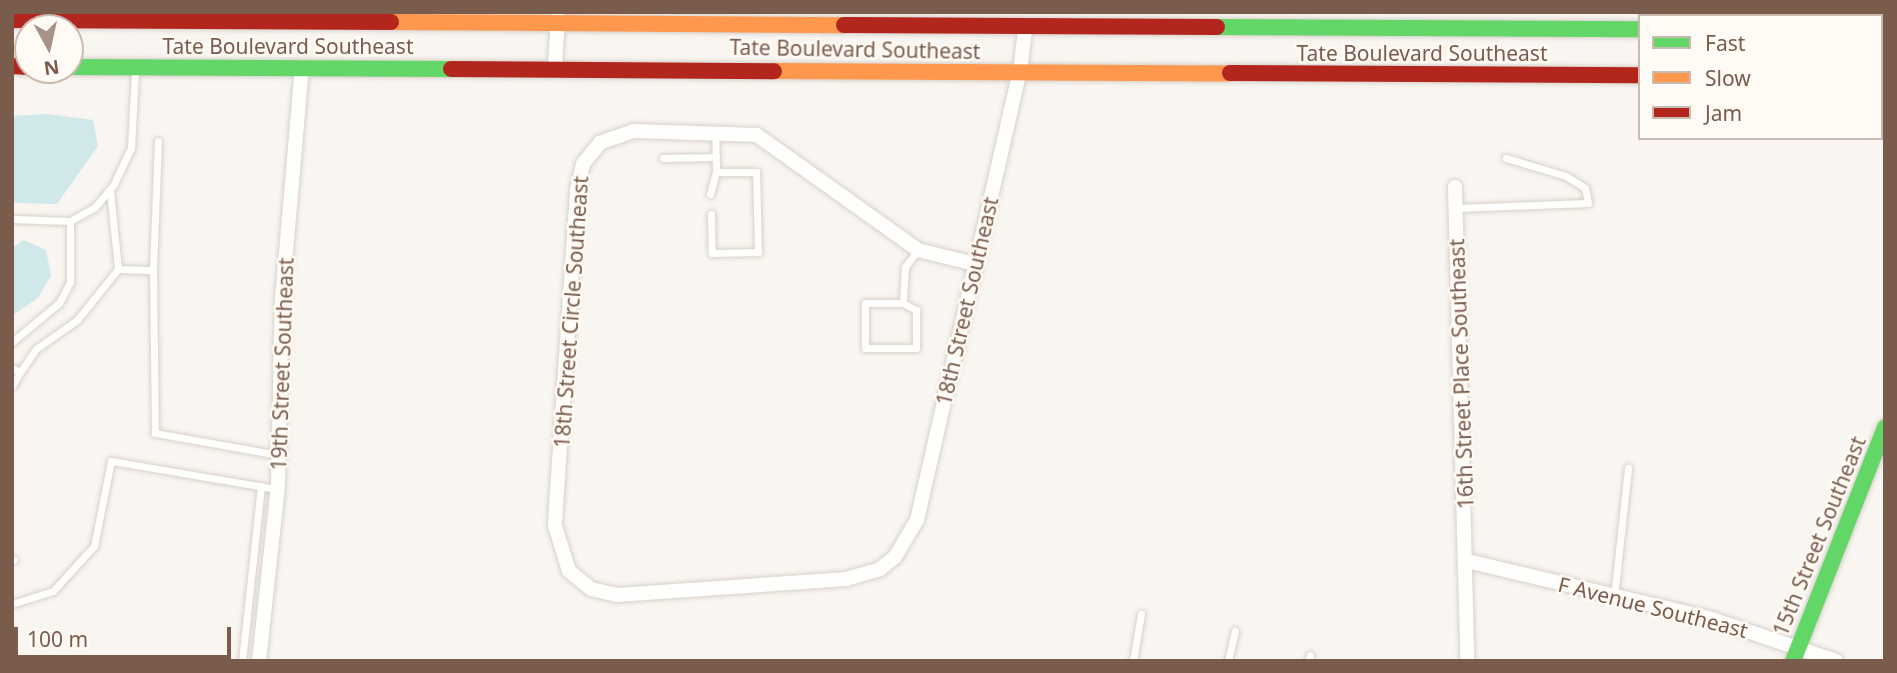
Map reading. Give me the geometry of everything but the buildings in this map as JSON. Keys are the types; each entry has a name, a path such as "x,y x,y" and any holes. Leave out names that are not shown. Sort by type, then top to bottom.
{"main road":[{"name":"Tate Boulevard Southeast","path":"12,20 938,20 1025,30 1123,31 1447,20 1638,29"},
{"name":"Tate Boulevard Southeast","path":"84,67 555,67 1638,75"},
{"name":"15th Street Southeast","path":"1795,654 1885,427"}],"street":[{"path":"555,67 558,18"},
{"name":"18th Street Southeast","path":"888,564 917,520 1020,72 1025,30"},
{"name":"19th Street Southeast","path":"260,661 277,489 282,299 302,66"},
{"name":"18th Street Circle Southeast","path":"888,564 846,579 617,595 591,589 562,559 555,526 580,172 593,149 617,134 715,132 766,140 918,250 975,264"},
{"name":"16th Street Place Southeast","path":"1455,187 1467,561 1467,661"},
{"name":"F Avenue Southeast","path":"1467,561 1614,598 1712,619 1795,654 1836,661"}],"lane":[{"path":"1123,31 1130,12"},
{"path":"12,219 69,221 110,190 131,148 135,68"},
{"path":"710,194 716,172 715,132"},
{"path":"158,141 153,270 155,433 279,455"},
{"path":"663,158 716,157"},
{"path":"1455,208 1588,202 1585,188 1566,176 1506,158"},
{"path":"711,214 712,253 758,253 755,172 716,172"},
{"path":"12,386 16,370 36,349 77,320 118,270 110,190"},
{"path":"12,342 59,303 70,282 69,221"},
{"path":"903,303 905,267 918,250"},
{"path":"118,270 153,270"},
{"path":"865,303 903,303 916,310 916,348 865,348 865,303"},
{"path":"12,604 53,591 94,546 111,461 277,489"},
{"path":"1614,598 1628,468"},
{"path":"242,661 261,486"},
{"path":"1133,661 1141,614"},
{"path":"1228,661 1235,631"}],"water":[{"path":"48,114 93,120 98,146 57,204 12,203 12,116"},
{"path":"24,240 46,250 51,275 38,298 12,316 12,247"}],"traffic: fast":[{"path":"1217,27 1638,29"},
{"path":"84,67 451,69"},
{"path":"1793,661 1885,427"}],"traffic: slow":[{"path":"391,22 844,25"},
{"path":"774,71 1230,73"}],"traffic: jam":[{"path":"12,20 391,22"},
{"path":"844,25 1217,27"},
{"path":"451,69 774,71"},
{"path":"1230,73 1638,75"}]}
